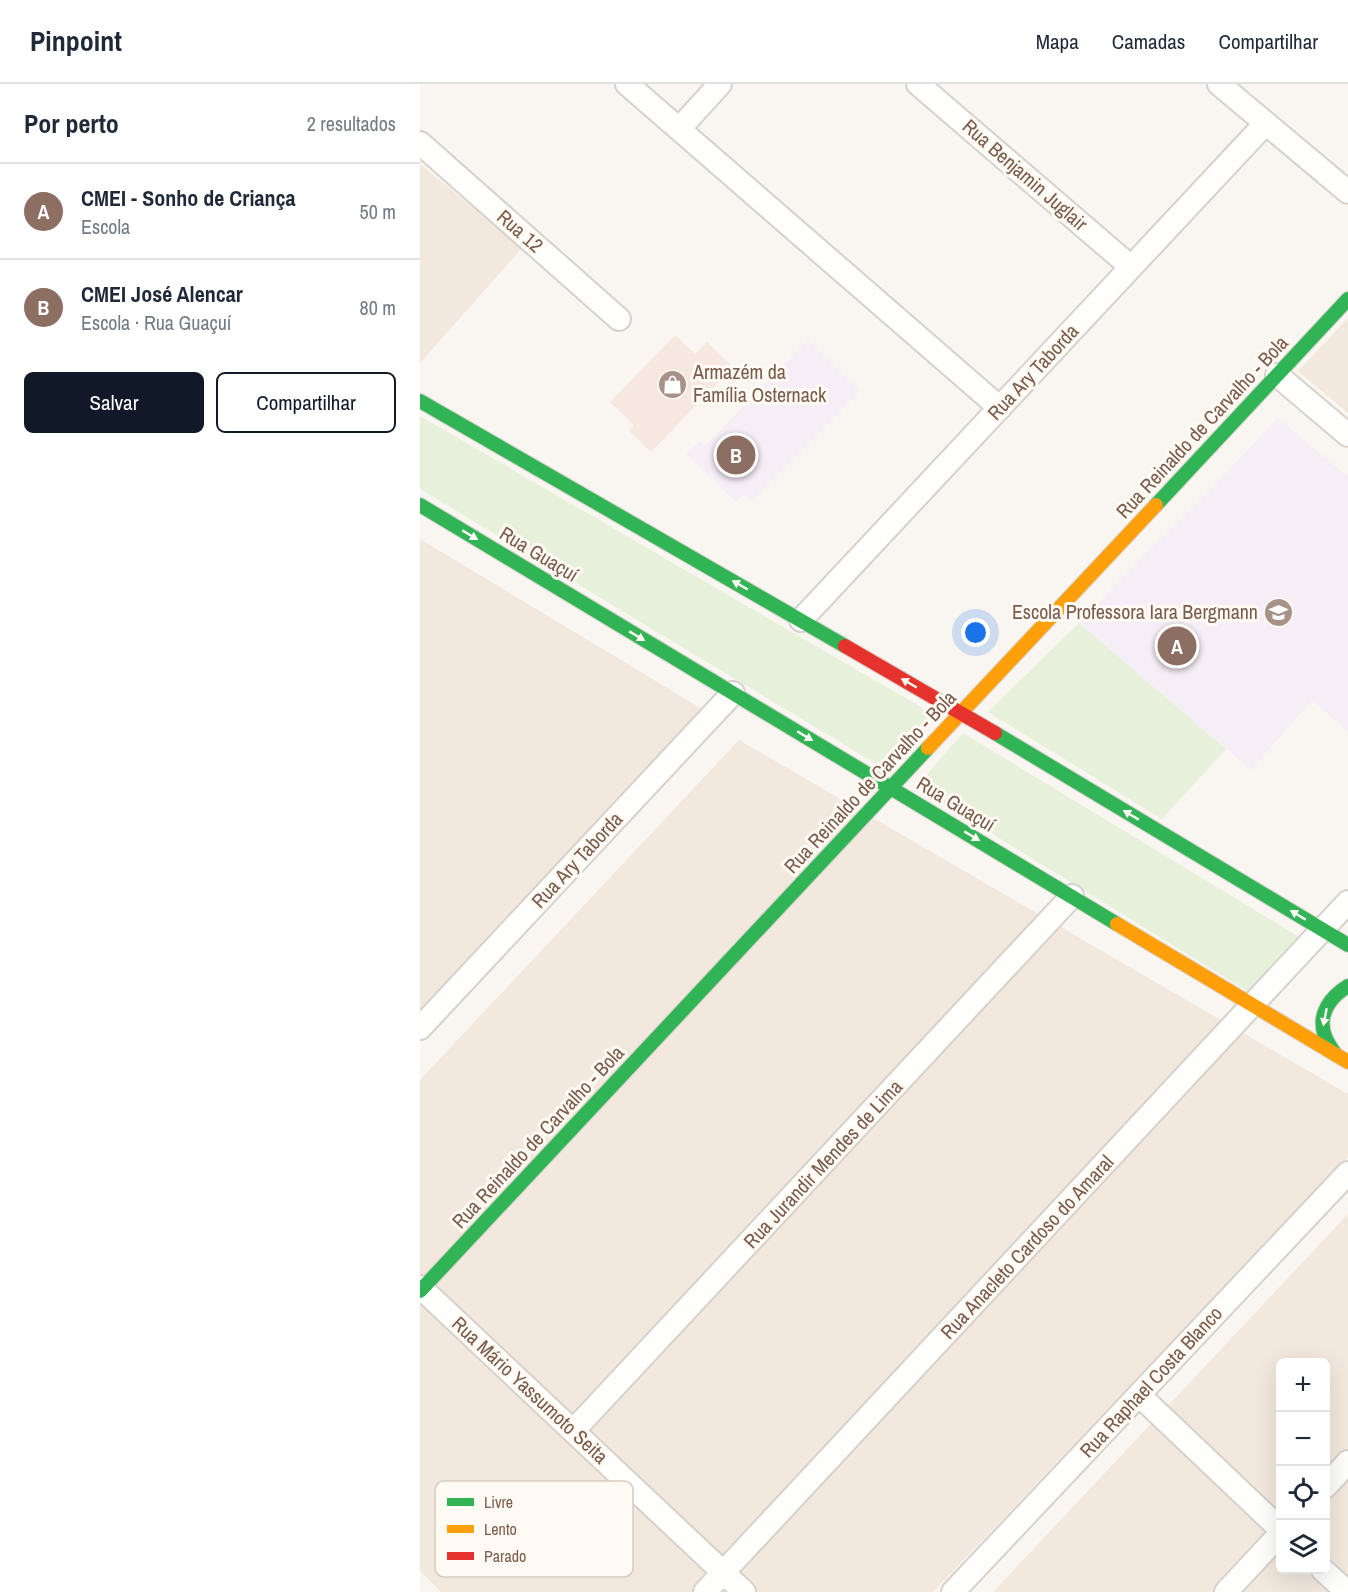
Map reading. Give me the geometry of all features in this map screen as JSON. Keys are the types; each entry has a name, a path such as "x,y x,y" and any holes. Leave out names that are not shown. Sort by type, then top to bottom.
{"street":[{"path":"627,84 1000,408"},
{"path":"679,129 720,84"},
{"name":"Rua Benjamin Juglair","path":"918,84 1131,267"},
{"path":"1219,84 1348,192"},
{"name":"Rua Ary Taborda","path":"801,620 1266,123"},
{"name":"Rua 12","path":"420,143 620,319"},
{"name":"Rua Reinaldo de Carvalho - Bola","path":"421,1289 1348,299"},
{"path":"1277,375 1348,435"},
{"path":"420,401 961,713 1348,945"},
{"name":"Rua Guaçuí","path":"420,505 1348,1062"},
{"name":"Rua Ary Taborda","path":"420,1028 733,693"},
{"name":"Rua Jurandir Mendes de Lima","path":"573,1431 1072,896"},
{"name":"Rua Anacleto Cardoso do Amaral","path":"705,1592 1348,902"},
{"path":"1335,1054 1324,1035 1322,1020 1328,1003 1348,986"},
{"name":"Rua Raphael Costa Blanco","path":"953,1592 1348,1173"},
{"name":"Rua Mário Yassumoto Seita","path":"421,1289 626,1481"},
{"path":"1139,1395 1276,1526"},
{"path":"1330,1482 1348,1462"},
{"name":"Rua Mário Yassumoto Seita","path":"633,1487 744,1592"},
{"path":"1226,1592 1276,1537"},
{"path":"1328,1574 1347,1592"}],"shaded area":[{"path":"420,164 522,248 420,363"},
{"path":"1348,318 1348,413 1298,371"},
{"name":"Armazém da Família Osternack","path":"675,335 695,354 707,342 733,367 651,452 629,431 634,425 610,402"},
{"path":"808,340 860,391 751,502 743,495 736,502 686,454 700,441 705,446"},
{"name":"Escola Professora Iara Bergmann","path":"1278,418 1348,477 1348,732 1312,700 1251,770 1079,623"},
{"path":"420,539 702,709 420,1010"},
{"path":"739,740 1348,1094 1348,1157 933,1592 441,1592 420,1571 420,1080"},
{"path":"1348,1214 1348,1592 993,1592"}],"green space":[{"path":"420,416 938,717 888,771 420,489"},
{"path":"1079,623 1226,749 1162,819 988,712"},
{"path":"963,733 1301,938 1249,992 916,787"}],"traffic: fast":[{"path":"1156,505 1348,299"},
{"path":"420,401 845,646"},
{"path":"420,505 1117,924"},
{"path":"995,733 1348,945"},
{"path":"420,1291 928,748"},
{"path":"1335,1054 1325,1036 1324,1014 1331,1001 1348,986"}],"traffic: slow":[{"path":"928,748 1156,505"},
{"path":"1117,924 1348,1062"}],"traffic: jam":[{"path":"845,646 995,733"}],"place":[{"name":"Armazém da Família Osternack","path":"672,384"},
{"name":"CMEI José Alencar","path":"736,455"},
{"name":"Escola Professora Iara Bergmann","path":"1279,612"},
{"name":"CMEI - Sonho de Criança","path":"1177,646"}]}
